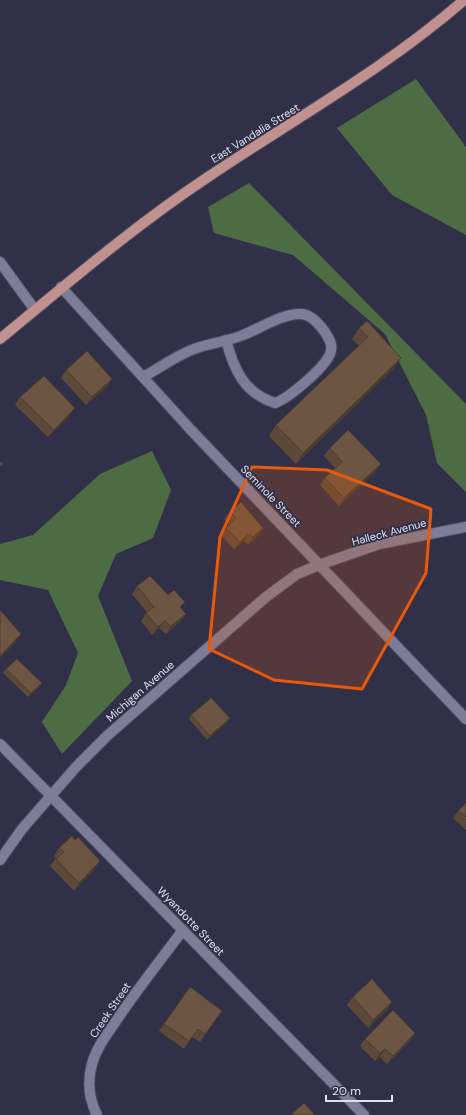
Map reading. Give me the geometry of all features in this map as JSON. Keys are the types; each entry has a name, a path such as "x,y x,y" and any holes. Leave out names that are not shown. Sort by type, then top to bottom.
{"main road":[{"name":"East Vandalia Street","path":"0,339 61,287 136,228 208,177 338,95 464,0"}],"street":[{"path":"0,262 35,310"},
{"name":"Seminole Street","path":"61,287 319,565 466,719"},
{"path":"143,377 195,348 241,336 284,318 304,314 308,314 322,328 331,342 332,350 326,360 301,386 276,403 266,400 257,394 240,378 232,363 226,340"},
{"name":"Halleck Avenue","path":"319,565 379,544 466,527"},
{"name":"Michigan Avenue","path":"0,860 22,829 50,795 108,735 266,597 297,574 319,565"},
{"name":"Wyandotte Street","path":"0,744 364,1115"},
{"name":"Creek Street","path":"97,1115 92,1105 89,1089 91,1065 98,1048 128,1002 183,930"}],"highlighted area":[{"path":"252,467 327,470 431,509 426,573 362,689 274,680 209,649 220,537"}],"green space":[{"path":"416,79 466,147 466,235 392,195 337,128"},
{"path":"249,183 466,404 466,492 437,463 426,415 385,334 293,255 214,233 208,207"},
{"path":"152,451 171,490 153,538 116,554 98,596 132,681 62,754 42,722 66,685 78,653 48,590 0,580 0,544 33,535 100,474"}],"building":[{"path":"367,321 401,358 303,453 276,425 368,337 359,328"},
{"path":"87,351 112,379 92,397 66,370"},
{"path":"44,376 75,408 54,430 20,397"},
{"path":"348,430 381,464 344,498 325,478 342,462 330,448"},
{"path":"241,502 263,528 253,537 249,534 240,542 226,528 236,518 230,512"},
{"path":"150,576 168,595 174,590 185,602 180,607 186,614 171,626 165,621 158,627 146,613 154,607 137,586"},
{"path":"0,610 21,634 0,656"},
{"path":"17,659 42,683 31,693 6,669"},
{"path":"211,698 230,718 210,736 191,715"},
{"path":"466,803 466,817 459,810"},
{"path":"72,836 75,840 78,837 100,861 79,883 56,859 64,852 59,848"},
{"path":"372,979 392,1002 373,1020 353,997"},
{"path":"190,987 222,1011 205,1034 198,1029 189,1041 164,1024"},
{"path":"393,1010 415,1033 393,1056 385,1049 380,1053 365,1039"},
{"path":"304,1103 315,1115 291,1115"}]}
